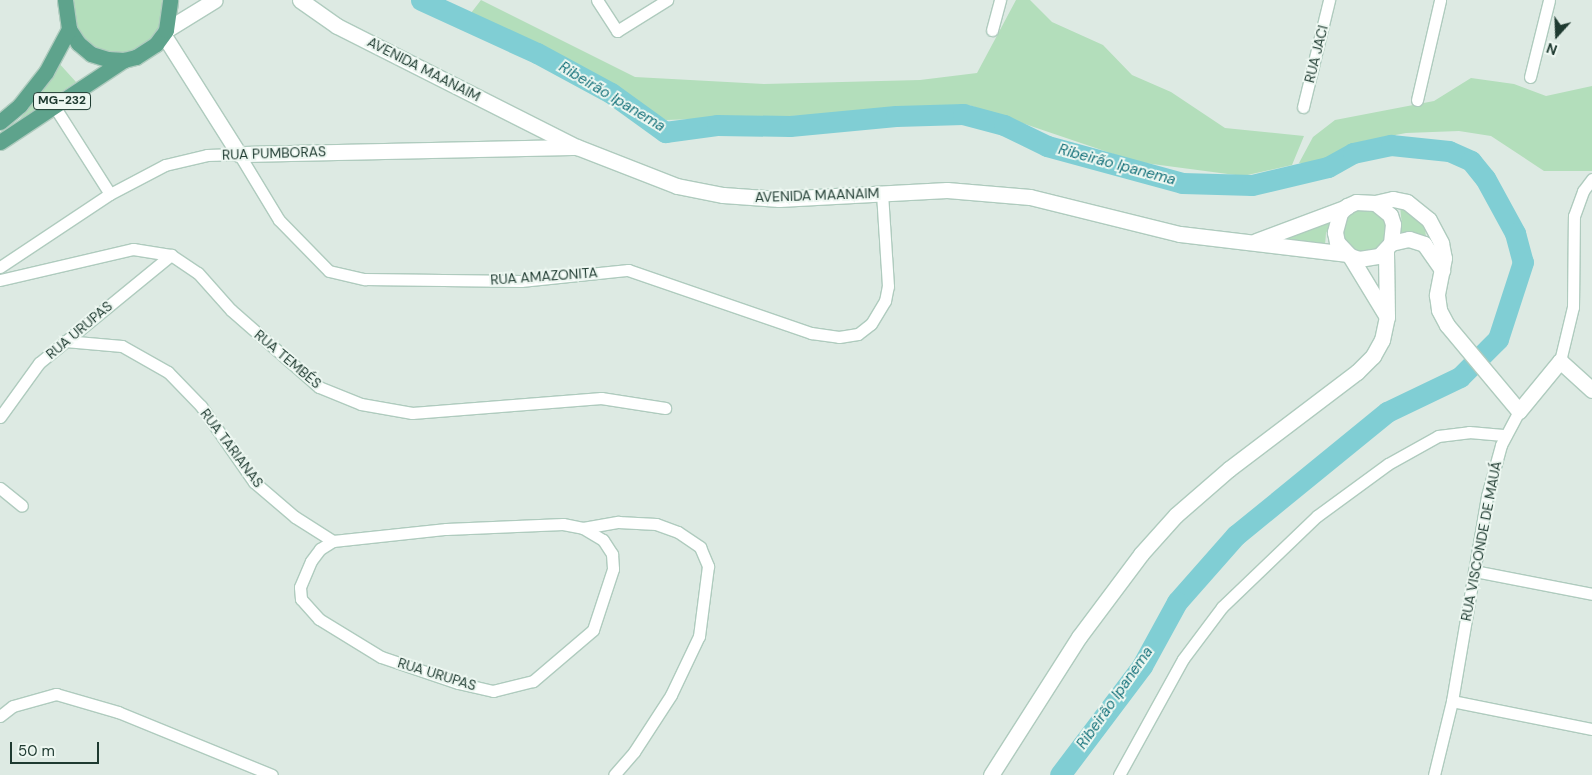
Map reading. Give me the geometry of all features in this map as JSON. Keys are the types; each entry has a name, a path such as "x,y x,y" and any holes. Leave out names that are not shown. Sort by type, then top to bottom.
{"main road":[{"path":"65,0 69,29"},
{"path":"164,32 170,0"},
{"path":"164,32 215,0"},
{"name":"AVENIDA MAANAIM","path":"300,0 337,26 577,147 677,186 723,195 779,198 947,190 1030,197 1180,234 1255,241 1349,255"},
{"name":"MG-232","path":"0,122 20,105 46,72 69,29 78,43 91,54 107,60 124,60"},
{"name":"MG-232","path":"0,142 124,60 146,52 164,32"},
{"name":"RUA AMAZONITA","path":"164,32 239,154"},
{"name":"RUA PUMBORAS","path":"239,154 577,147"},
{"path":"1375,203 1393,198 1407,202 1429,220 1441,243 1443,272 1437,295 1439,310 1447,325 1519,411"},
{"path":"991,775 1079,637 1141,554 1176,515 1229,469 1357,372 1373,356 1382,340 1387,317 1389,246 1394,234 1390,215 1375,203 1366,201 1347,206 1340,213 1335,232 1337,242 1349,255 1387,317"},
{"name":"AVENIDA MAANAIM","path":"1255,241 1347,206"},
{"path":"1349,255 1369,260 1389,246 1409,239 1424,244 1443,272"},
{"path":"1560,361 1592,390"},
{"name":"RUA VISCONDE DE MAUÁ","path":"1519,411 1560,361"}],"street":[{"path":"596,0 617,31 667,0"},
{"path":"992,30 1000,0"},
{"name":"RUA JACI","path":"1303,107 1329,0"},
{"path":"1417,100 1440,0"},
{"path":"1530,77 1549,0"},
{"path":"54,106 110,194"},
{"name":"RUA AMAZONITA","path":"239,154 279,220 329,271 365,279 521,281 628,270 811,333 839,337 858,334 871,324 885,301 888,286 882,193"},
{"name":"RUA PUMBORAS","path":"0,267 110,194 165,165 207,156 239,154"},
{"name":"RUA VISCONDE DE MAUÁ","path":"1560,361 1573,307 1574,216 1583,191 1592,179"},
{"name":"RUA TEMBÉS","path":"0,280 133,249 170,255 198,273 231,310 318,388 361,404 412,413 601,398 665,408"},
{"name":"RUA URUPAS","path":"0,418 39,363 170,255"},
{"name":"RUA TARIANAS","path":"65,341 122,346 168,372 201,406 254,482 295,517 333,541"},
{"name":"RUA VISCONDE DE MAUÁ","path":"1434,775 1452,701 1487,496 1506,435 1519,411"},
{"path":"1119,775 1182,659 1222,607 1317,516 1388,464 1438,436 1469,432 1506,435"},
{"path":"0,488 22,506"},
{"path":"333,541 485,527 563,524 583,528 618,522 656,524 678,532 700,547 708,566 699,636 671,695 634,752 614,775"},
{"name":"RUA URUPAS","path":"333,541 320,549 311,561 300,587 301,600 319,618 381,656 458,683 493,691 533,681 566,657 593,630 613,569 612,554 603,540 583,528"},
{"path":"1474,571 1592,594"},
{"path":"0,716 13,706 56,694 118,712 272,775"},
{"path":"1452,701 1592,729"}],"green space":[{"path":"74,0 162,0 160,29 143,48 118,56 94,49 77,30 73,17"},
{"path":"481,0 635,77 764,84 920,80 977,73 1016,0 1030,0 1052,22 1103,45 1132,75 1171,92 1225,128 1304,136 1292,165 1243,176 1137,162 969,105 820,115 666,120 471,13"},
{"path":"57,61 76,82 19,120 48,83"},
{"path":"1471,78 1514,84 1546,96 1592,86 1592,171 1544,171 1491,136 1459,131 1406,133 1364,141 1313,166 1299,163 1313,137 1335,120 1434,101"},
{"path":"1400,206 1425,227 1426,238 1398,235 1402,226"},
{"path":"1369,207 1381,213 1386,221 1386,239 1381,247 1373,252 1359,253 1347,247 1342,239 1341,225 1347,213 1355,208"},
{"path":"1333,221 1326,233 1325,245 1277,238 1312,224"}],"waterway":[{"name":"Ribeirão Ipanema","path":"421,0 537,53 611,93 665,132 717,125 790,126 896,116 963,114 1004,125 1047,146 1182,183 1252,185 1328,167 1353,153 1391,145 1449,151 1471,161 1485,178 1515,233 1523,262 1498,339 1460,377 1387,412 1236,535 1177,602 1142,666 1060,775"}]}
